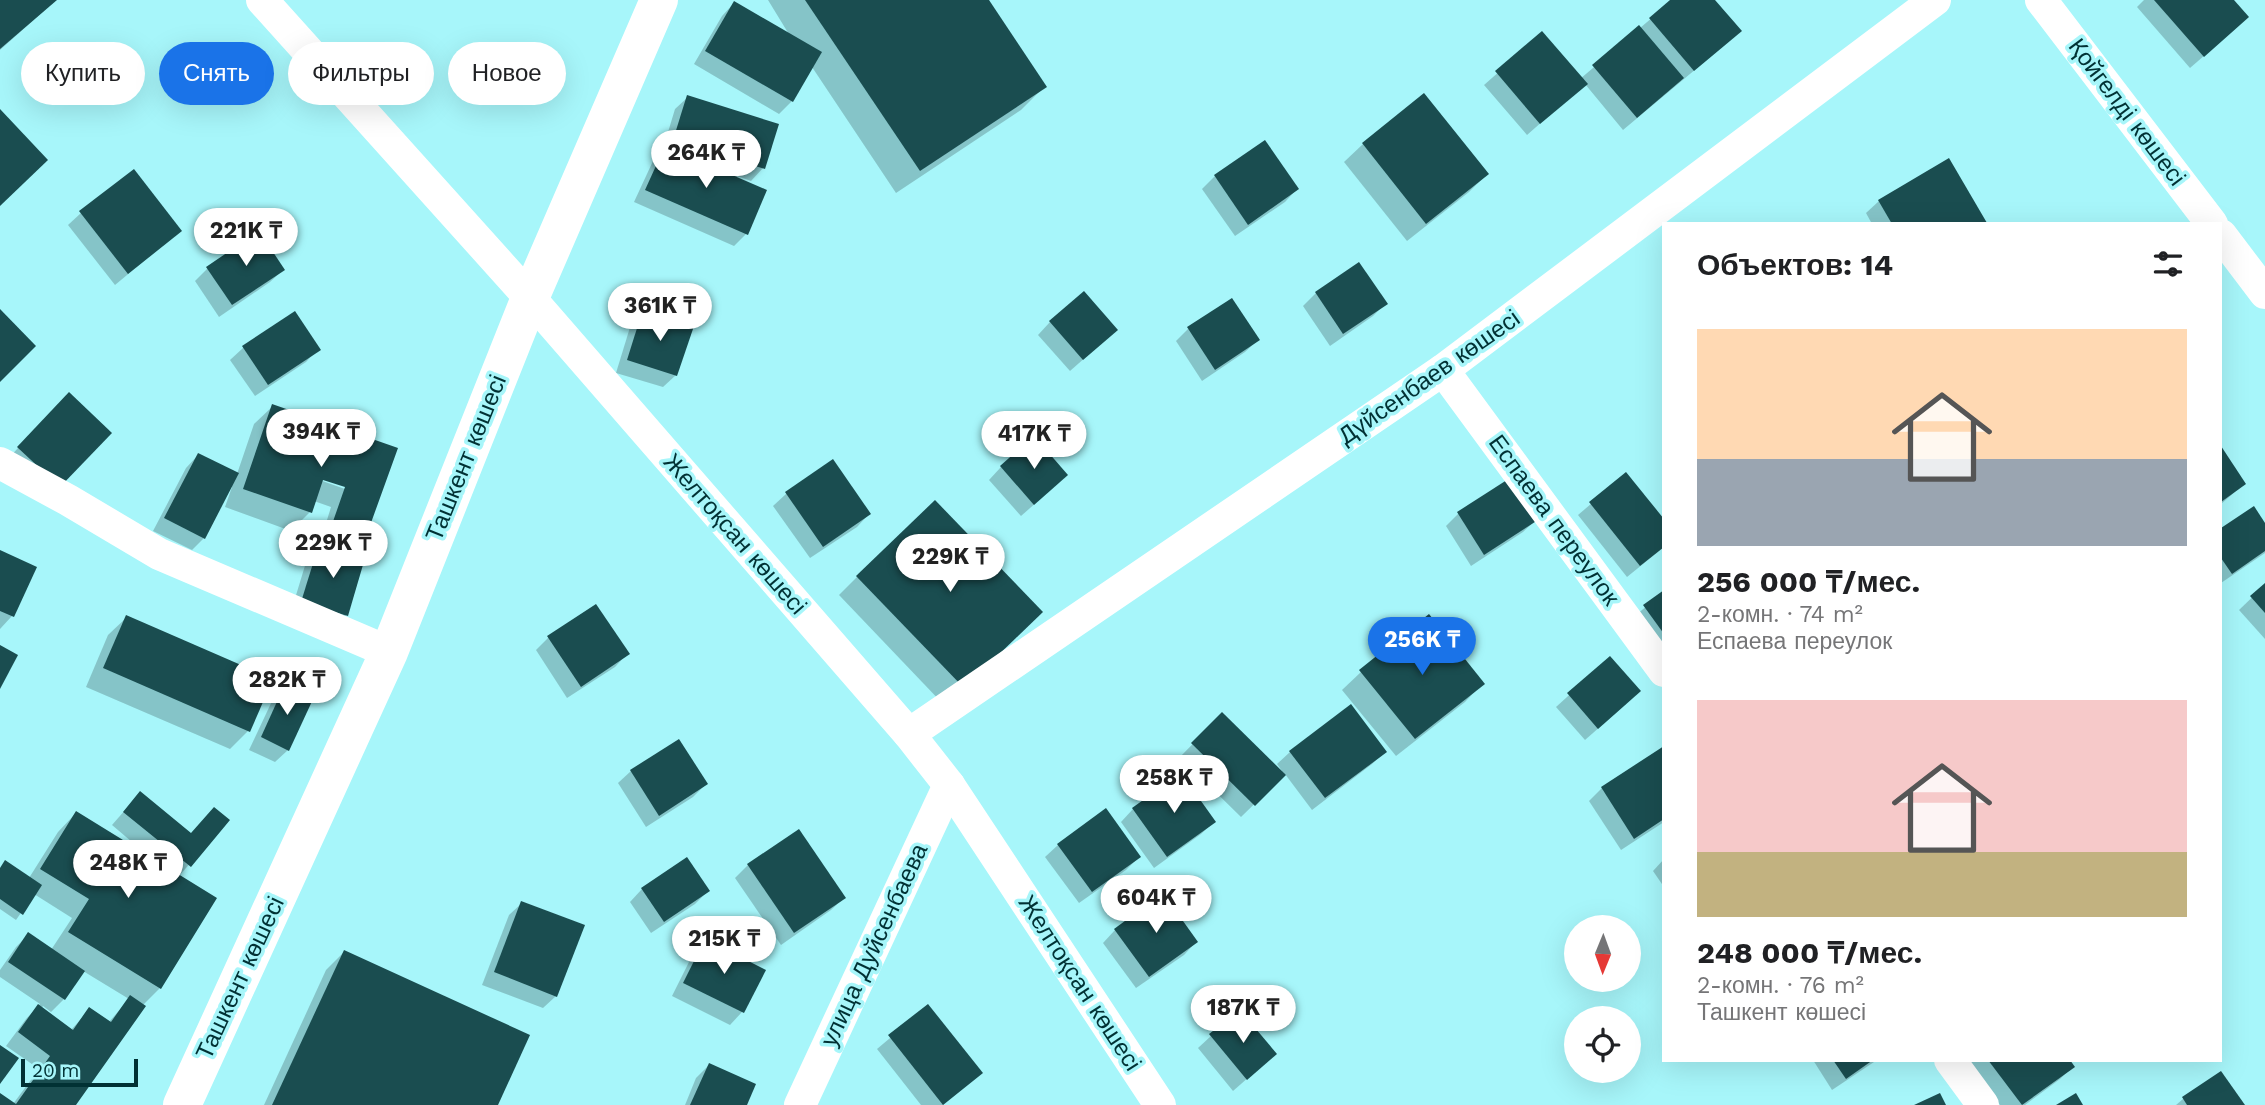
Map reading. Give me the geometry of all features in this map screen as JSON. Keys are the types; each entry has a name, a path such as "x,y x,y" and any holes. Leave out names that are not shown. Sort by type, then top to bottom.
{"main road":[{"name":"Ташкент көшесі","path":"181,1105 390,652 530,298 659,0"}],"street":[{"name":"Желтоқсан көшесі","path":"262,0 530,298 909,734 949,785 1160,1105"},
{"name":"Дүйсенбаев көшесі","path":"909,734 1443,370 1935,0"},
{"name":"Қойгелді көшесі","path":"2041,0 2210,222"},
{"path":"2222,236 2265,293"},
{"name":"Еспаева переулок","path":"1443,370 1662,668"},
{"path":"0,463 159,554 390,652"},
{"name":"улица Дуйсенбаева","path":"800,1105 949,785"},
{"path":"1951,1062 1983,1105"}],"building":[{"path":"0,0 57,0 0,49"},
{"path":"805,0 989,0 1047,87 920,171"},
{"path":"1670,0 1715,0 1742,31 1694,71 1649,18"},
{"path":"2154,0 2234,0 2249,17 2204,57"},
{"path":"734,1 822,52 793,102 705,51"},
{"path":"1639,25 1684,78 1637,118 1592,65"},
{"path":"1542,31 1588,84 1540,124 1495,71"},
{"path":"1424,93 1489,174 1426,224 1362,143"},
{"path":"687,95 779,124 765,169 673,140"},
{"path":"0,109 48,160 0,206"},
{"path":"1265,140 1299,189 1248,225 1214,175"},
{"path":"665,146 767,190 748,235 645,190"},
{"path":"1949,158 1986,222 1891,222 1878,200"},
{"path":"134,169 182,231 128,274 79,211"},
{"path":"259,231 285,270 232,305 206,267"},
{"path":"1359,262 1388,304 1343,334 1315,292"},
{"path":"1084,291 1118,330 1083,360 1049,321"},
{"path":"1232,298 1260,340 1215,370 1187,327"},
{"path":"0,309 36,346 0,382"},
{"path":"643,309 694,326 677,376 627,360"},
{"path":"295,311 321,350 268,385 242,346"},
{"path":"69,392 112,433 60,487 17,447"},
{"path":"272,404 398,448 363,545 329,533 345,487 323,480 312,513 243,489"},
{"path":"1034,436 1068,475 1034,505 1000,466"},
{"path":"2222,448 2246,484 2222,501"},
{"path":"198,453 239,473 205,539 164,518"},
{"path":"833,459 871,514 823,547 785,492"},
{"path":"1626,472 1662,517 1662,549 1640,566 1589,502"},
{"path":"1510,478 1538,520 1484,555 1457,512"},
{"path":"935,500 1043,612 964,688 856,576"},
{"path":"2254,506 2265,523 2265,551 2232,574 2222,559 2222,527"},
{"path":"319,544 365,558 348,616 301,602"},
{"path":"0,550 37,567 14,617 0,611"},
{"path":"2265,583 2265,613 2250,596"},
{"path":"1662,591 1662,631 1643,605"},
{"path":"596,604 630,654 581,687 547,636"},
{"path":"1429,614 1485,684 1415,739 1359,670"},
{"path":"126,615 273,679 250,732 103,668"},
{"path":"0,645 18,655 0,689"},
{"path":"1610,656 1641,691 1598,729 1567,693"},
{"path":"285,684 314,697 289,751 261,737"},
{"path":"1351,704 1387,752 1325,798 1289,751"},
{"path":"1222,712 1286,775 1255,806 1191,743"},
{"path":"679,739 708,784 659,816 630,770"},
{"path":"1662,747 1662,820 1634,839 1601,787"},
{"path":"1181,773 1216,822 1167,857 1132,808"},
{"path":"140,791 191,833 214,807 230,820 191,867 123,812"},
{"path":"1106,808 1141,857 1092,892 1057,844"},
{"path":"76,811 217,898 161,989 68,932 89,899 40,869"},
{"path":"799,829 846,898 794,933 747,864"},
{"path":"687,857 710,891 664,922 641,888"},
{"path":"5,860 42,885 23,915 0,899 0,868"},
{"path":"1163,893 1198,942 1149,977 1114,929"},
{"path":"521,901 585,925 557,997 494,972"},
{"path":"28,932 85,971 65,1000 8,962"},
{"path":"705,939 766,970 744,1013 683,983"},
{"path":"344,950 530,1035 498,1105 272,1105"},
{"path":"130,995 146,1006 76,1105 0,1105 0,1093 16,1104 50,1056 18,1032 38,1004 73,1030 89,1007 111,1022"},
{"path":"928,1004 983,1073 943,1105 888,1035"},
{"path":"1240,1010 1277,1054 1247,1080 1209,1034"},
{"path":"0,1045 19,1058 0,1084"},
{"path":"1834,1062 1870,1062 1846,1079"},
{"path":"1990,1062 2071,1062 2075,1067 2022,1105"},
{"path":"709,1063 756,1084 747,1105 690,1105"},
{"path":"2221,1071 2245,1105 2187,1105 2182,1097"},
{"path":"1940,1093 1946,1105 1914,1105"},
{"path":"2076,1093 2083,1105 2056,1105"}]}
